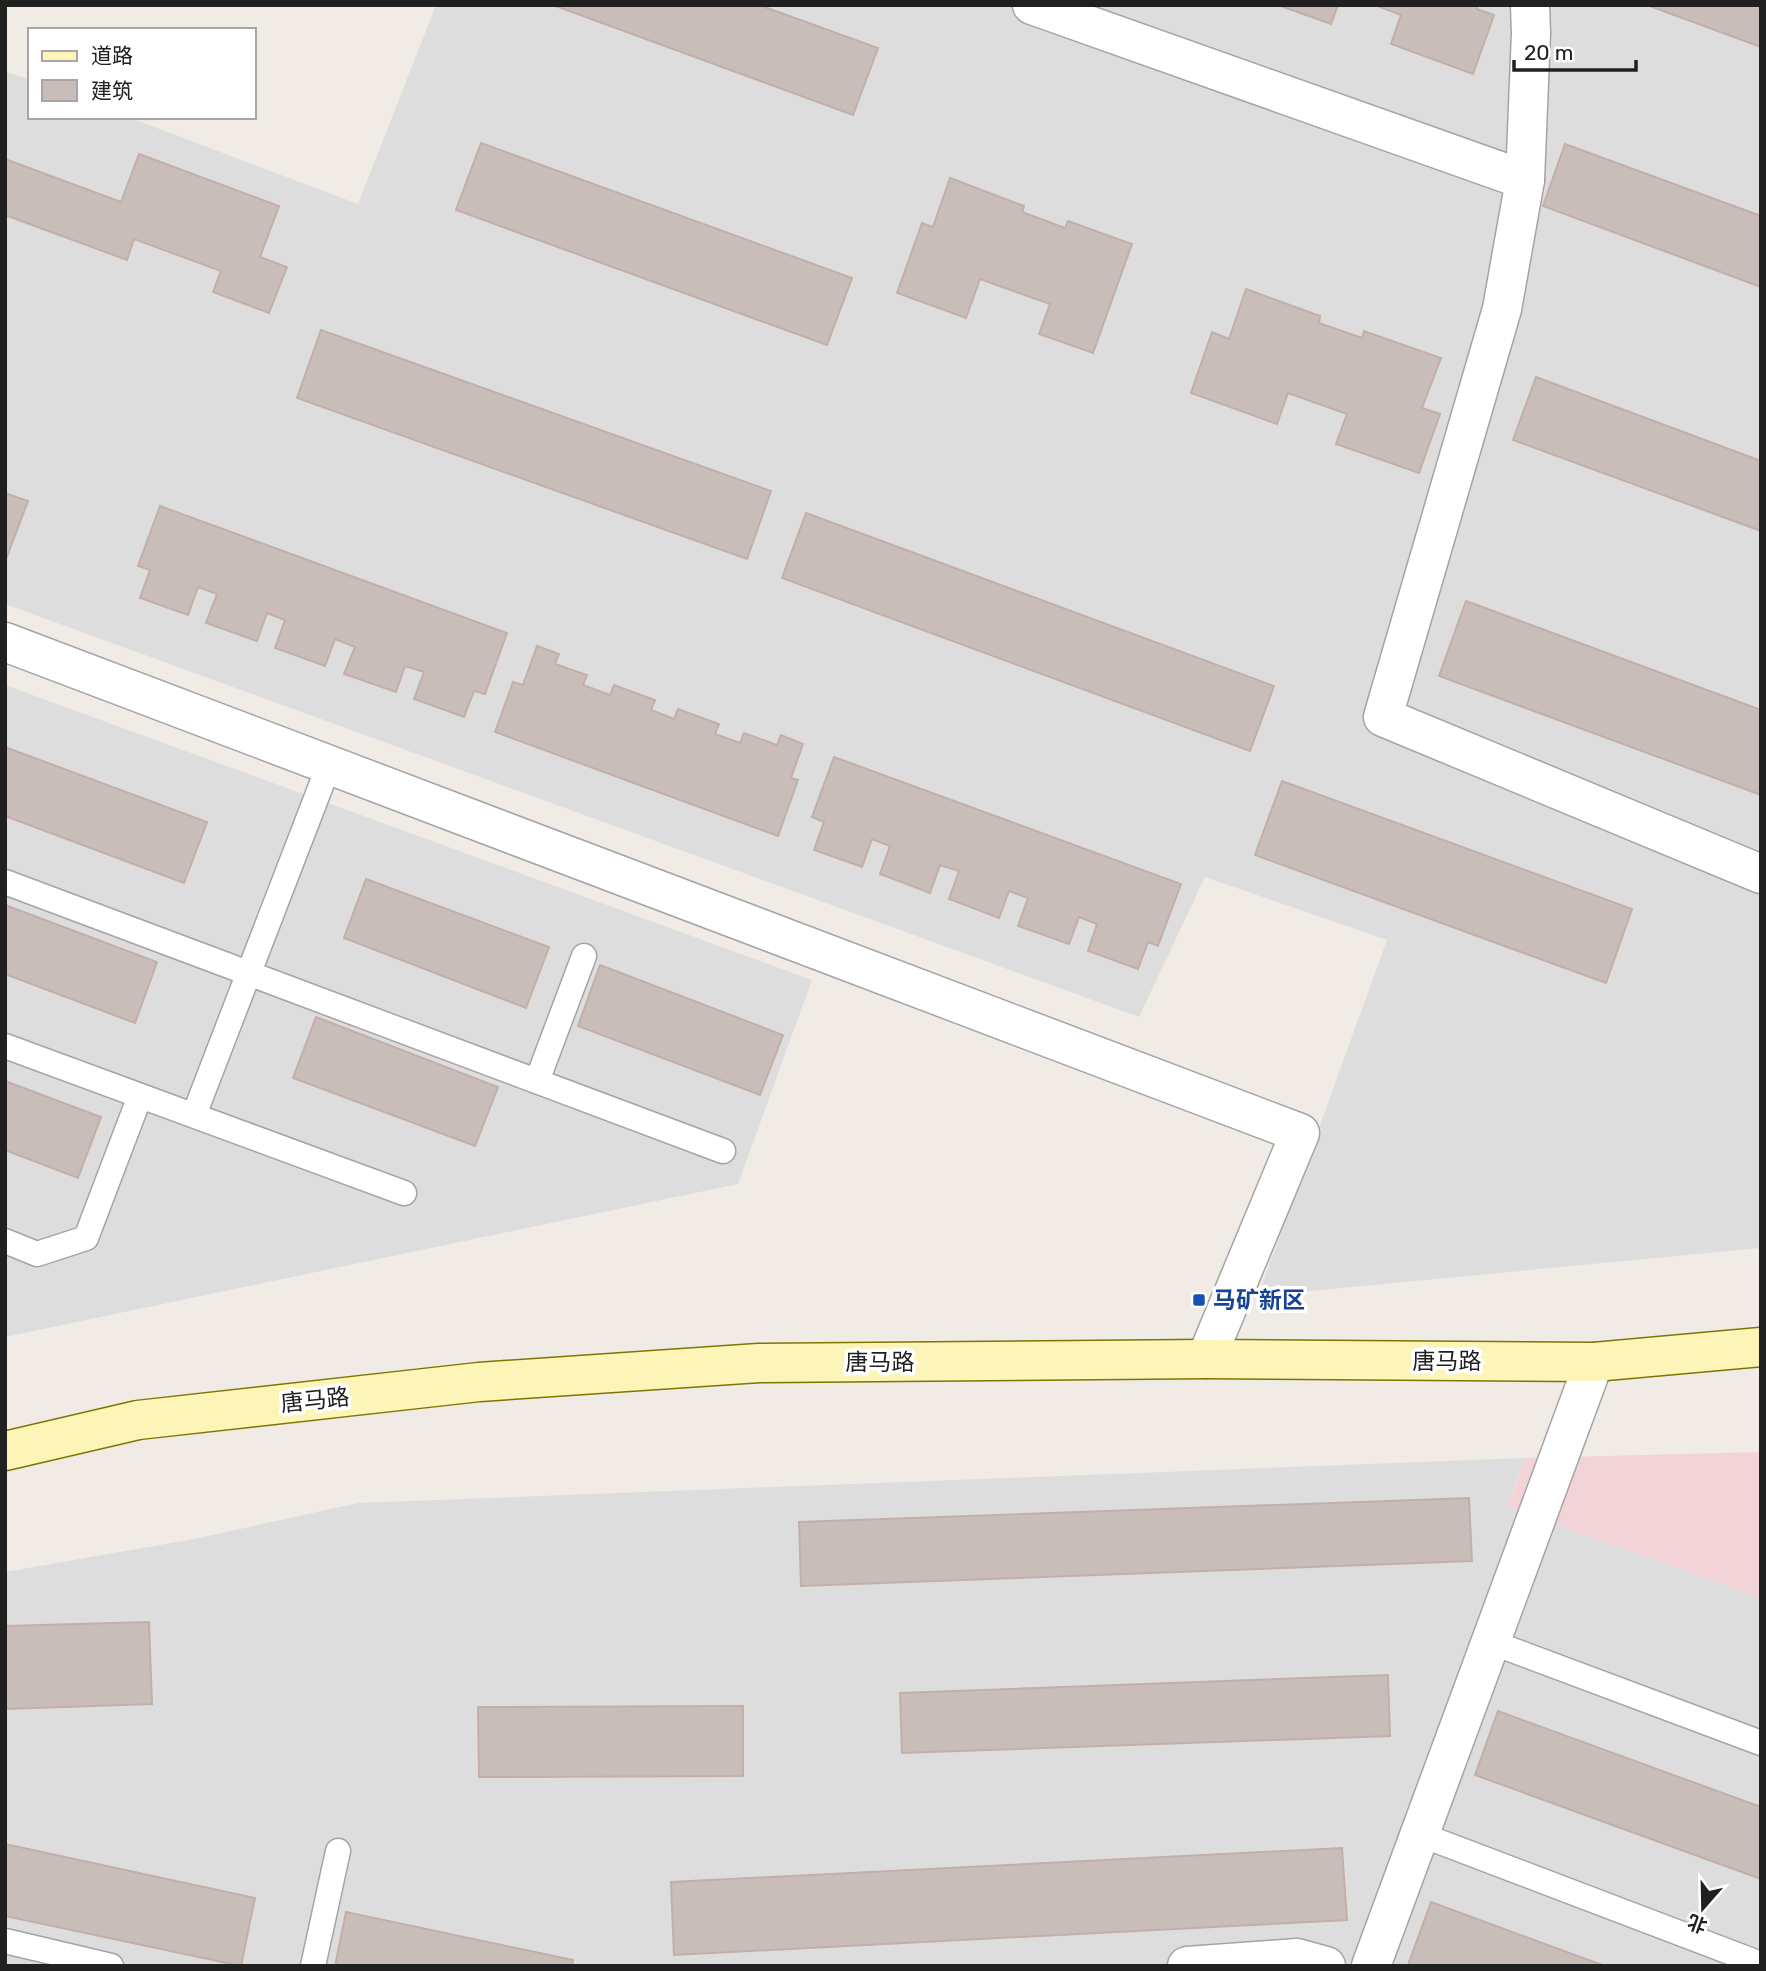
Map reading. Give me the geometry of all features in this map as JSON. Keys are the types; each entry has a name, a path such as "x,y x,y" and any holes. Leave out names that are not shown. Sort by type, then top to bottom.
{"main road":[{"name":"唐马路","path":"5,1451 138,1420 479,1382 758,1363 1206,1359 1594,1362 1761,1347"}],"street":[{"path":"1032,5 1525,180"},
{"path":"1530,5 1525,180 1502,309 1383,717 1761,874"},
{"path":"5,642 1300,1133 1206,1359"},
{"path":"1371,1966 1594,1362"},
{"path":"1187,1966 1297,1958 1326,1966"}],"lane":[{"path":"194,1115 329,765"},
{"path":"5,882 723,1151"},
{"path":"537,1081 584,957"},
{"path":"5,1046 404,1193"},
{"path":"5,1241 37,1254 86,1238 140,1096"},
{"path":"1490,1642 1761,1743"},
{"path":"1419,1834 1761,1964"},
{"path":"313,1966 338,1851"},
{"path":"5,1941 111,1966"}],"shaded area":[{"path":"436,5 1761,5 1761,1248 1258,1296 1387,940 1205,877 1139,1017 5,604 5,71 28,79 28,119 133,119 358,204"},
{"path":"5,685 812,980 738,1184 5,1337"},
{"path":"1761,1452 1761,1598 1507,1507 1525,1458"},
{"path":"1525,1458 1509,1500 1761,1595 1761,1966 5,1966 5,1572 194,1539 358,1503"}],"building":[{"path":"553,5 759,5 878,48 853,115"},
{"path":"1278,5 1338,5 1331,24"},
{"path":"1375,5 1478,5 1477,9 1494,15 1473,74 1391,44 1401,15"},
{"path":"1647,5 1761,5 1761,47"},
{"path":"481,143 852,278 827,345 456,210"},
{"path":"1565,144 1761,216 1761,287 1543,206"},
{"path":"139,154 279,206 260,257 287,267 269,313 213,292 221,271 134,239 127,260 5,215 5,159 121,202"},
{"path":"950,178 1024,206 1022,212 1065,228 1068,221 1132,244 1093,353 1039,334 1050,304 980,279 966,318 897,293 922,223 933,227"},
{"path":"1246,289 1320,316 1319,323 1362,338 1364,331 1441,358 1422,408 1440,414 1419,473 1336,444 1347,414 1288,393 1277,424 1191,393 1212,332 1229,339"},
{"path":"321,330 771,491 747,559 297,398"},
{"path":"1536,377 1761,461 1761,531 1513,440"},
{"path":"5,493 28,501 5,562"},
{"path":"160,506 507,633 485,694 474,691 464,717 414,699 424,672 405,666 396,692 344,674 355,647 335,639 325,666 275,648 285,620 267,613 257,641 206,623 217,594 198,587 188,615 140,598 150,570 138,566"},
{"path":"806,513 1274,686 1250,751 782,578"},
{"path":"1466,601 1761,710 1761,795 1439,676"},
{"path":"537,646 559,654 555,664 587,675 583,685 610,695 614,685 655,700 651,710 674,719 678,709 719,724 715,734 740,743 744,733 777,745 781,735 803,744 791,778 798,780 778,836 495,732 513,682 523,685"},
{"path":"5,747 207,822 184,883 5,816"},
{"path":"834,757 1181,884 1158,946 1148,942 1138,969 1088,951 1097,924 1079,917 1069,944 1018,926 1028,898 1009,891 999,918 949,899 959,871 940,865 930,893 880,874 890,846 872,839 862,867 814,850 824,822 812,817"},
{"path":"1282,781 1632,909 1606,983 1255,855"},
{"path":"366,879 549,947 526,1008 344,938"},
{"path":"5,905 157,962 135,1023 5,974"},
{"path":"600,965 783,1035 760,1095 578,1026"},
{"path":"316,1017 498,1087 475,1146 293,1078"},
{"path":"5,1081 101,1117 78,1178 5,1150"},
{"path":"1469,1498 1472,1561 801,1586 799,1522"},
{"path":"149,1622 152,1704 5,1709 5,1626"},
{"path":"1388,1675 1390,1736 902,1753 900,1693"},
{"path":"743,1706 743,1776 479,1777 478,1707"},
{"path":"1498,1711 1761,1807 1761,1879 1475,1775"},
{"path":"5,1844 255,1898 241,1966 5,1916"},
{"path":"1342,1848 1347,1920 674,1955 671,1882"},
{"path":"1431,1902 1605,1966 1410,1966 1408,1965"},
{"path":"346,1912 573,1960 572,1966 335,1966"}],"place":[{"name":"马矿新区","path":"1199,1300"}]}
